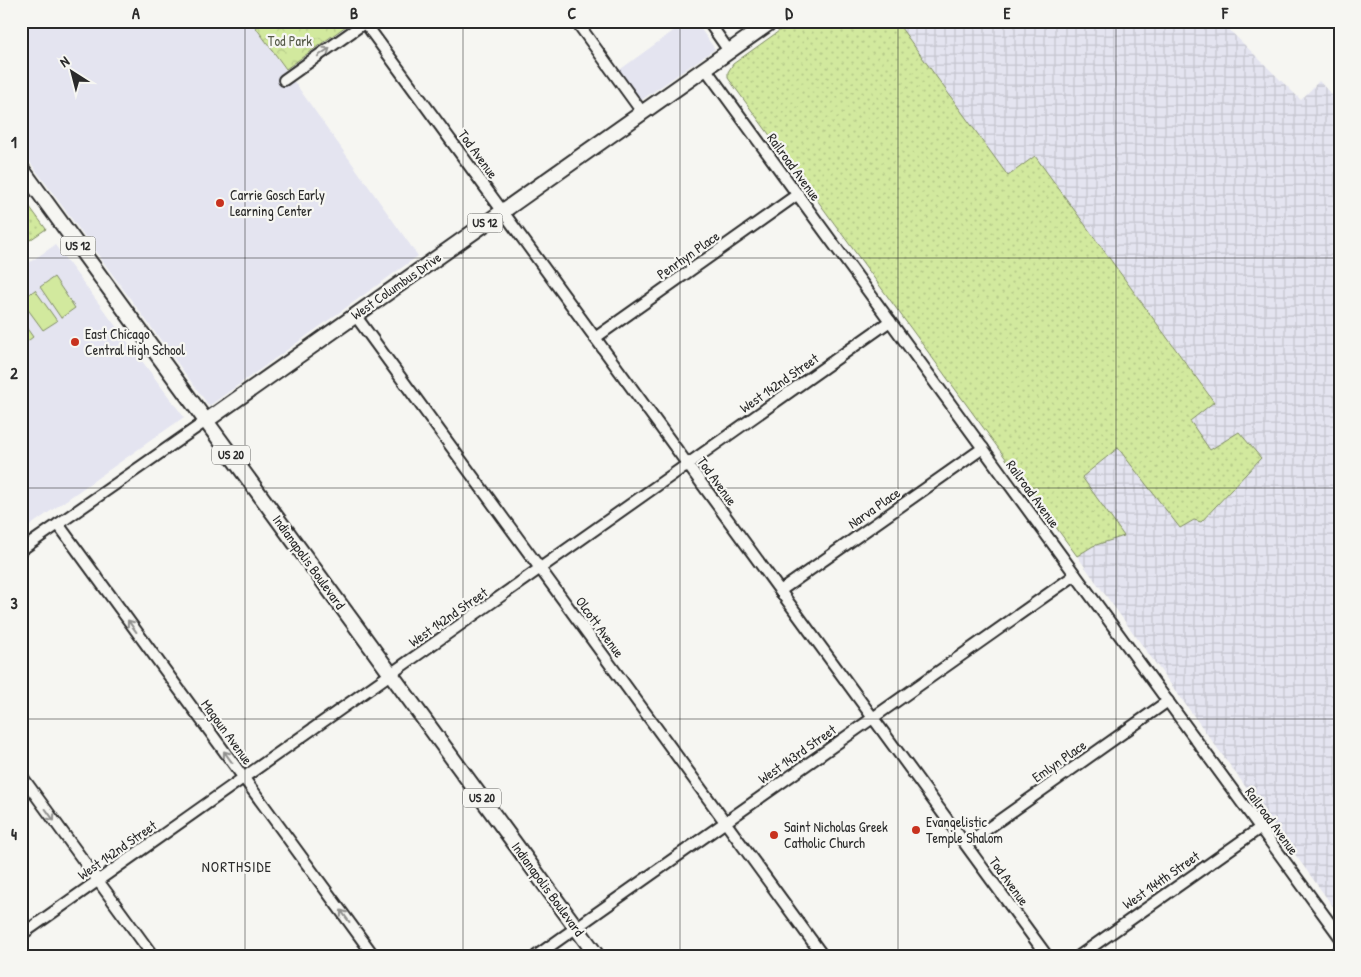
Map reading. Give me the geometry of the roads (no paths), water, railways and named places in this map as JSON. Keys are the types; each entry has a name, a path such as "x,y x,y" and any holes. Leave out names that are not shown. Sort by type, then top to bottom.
{"main road":[{"name":"West Columbus Drive","path":"206,420 772,21"},
{"name":"Indianapolis Boulevard","path":"21,168 597,956"}],"street":[{"path":"576,21 642,112"},
{"path":"708,21 730,51"},
{"path":"284,80 366,22"},
{"name":"Tod Avenue","path":"366,22 1047,956"},
{"name":"Railroad Avenue","path":"705,68 1340,937"},
{"name":"Penrhyn Place","path":"595,338 798,194"},
{"name":"Olcott Avenue","path":"355,315 823,956"},
{"name":"West 142nd Street","path":"21,935 890,321"},
{"name":"West Columbus Drive","path":"21,550 206,420"},
{"name":"Narva Place","path":"780,591 983,448"},
{"name":"Magoun Avenue","path":"58,524 374,956"},
{"name":"West 143rd Street","path":"536,956 1075,575"},
{"name":"Emlyn Place","path":"966,844 1168,701"},
{"path":"21,775 153,956"},
{"name":"West 144th Street","path":"1078,956 1260,828"},
{"path":"1332,956 1340,950"}],"place":[{"name":"Carrie Gosch Early Learning Center","path":"220,203"},
{"name":"East Chicago Central High School","path":"75,342"},
{"name":"Evangelistic Temple Shalom","path":"916,830"},
{"name":"Saint Nicholas Greek Catholic Church","path":"774,835"}],"district":[{"name":"NORTHSIDE","path":"237,867"}],"park label":[{"name":"Tod Park","path":"290,41"}]}
